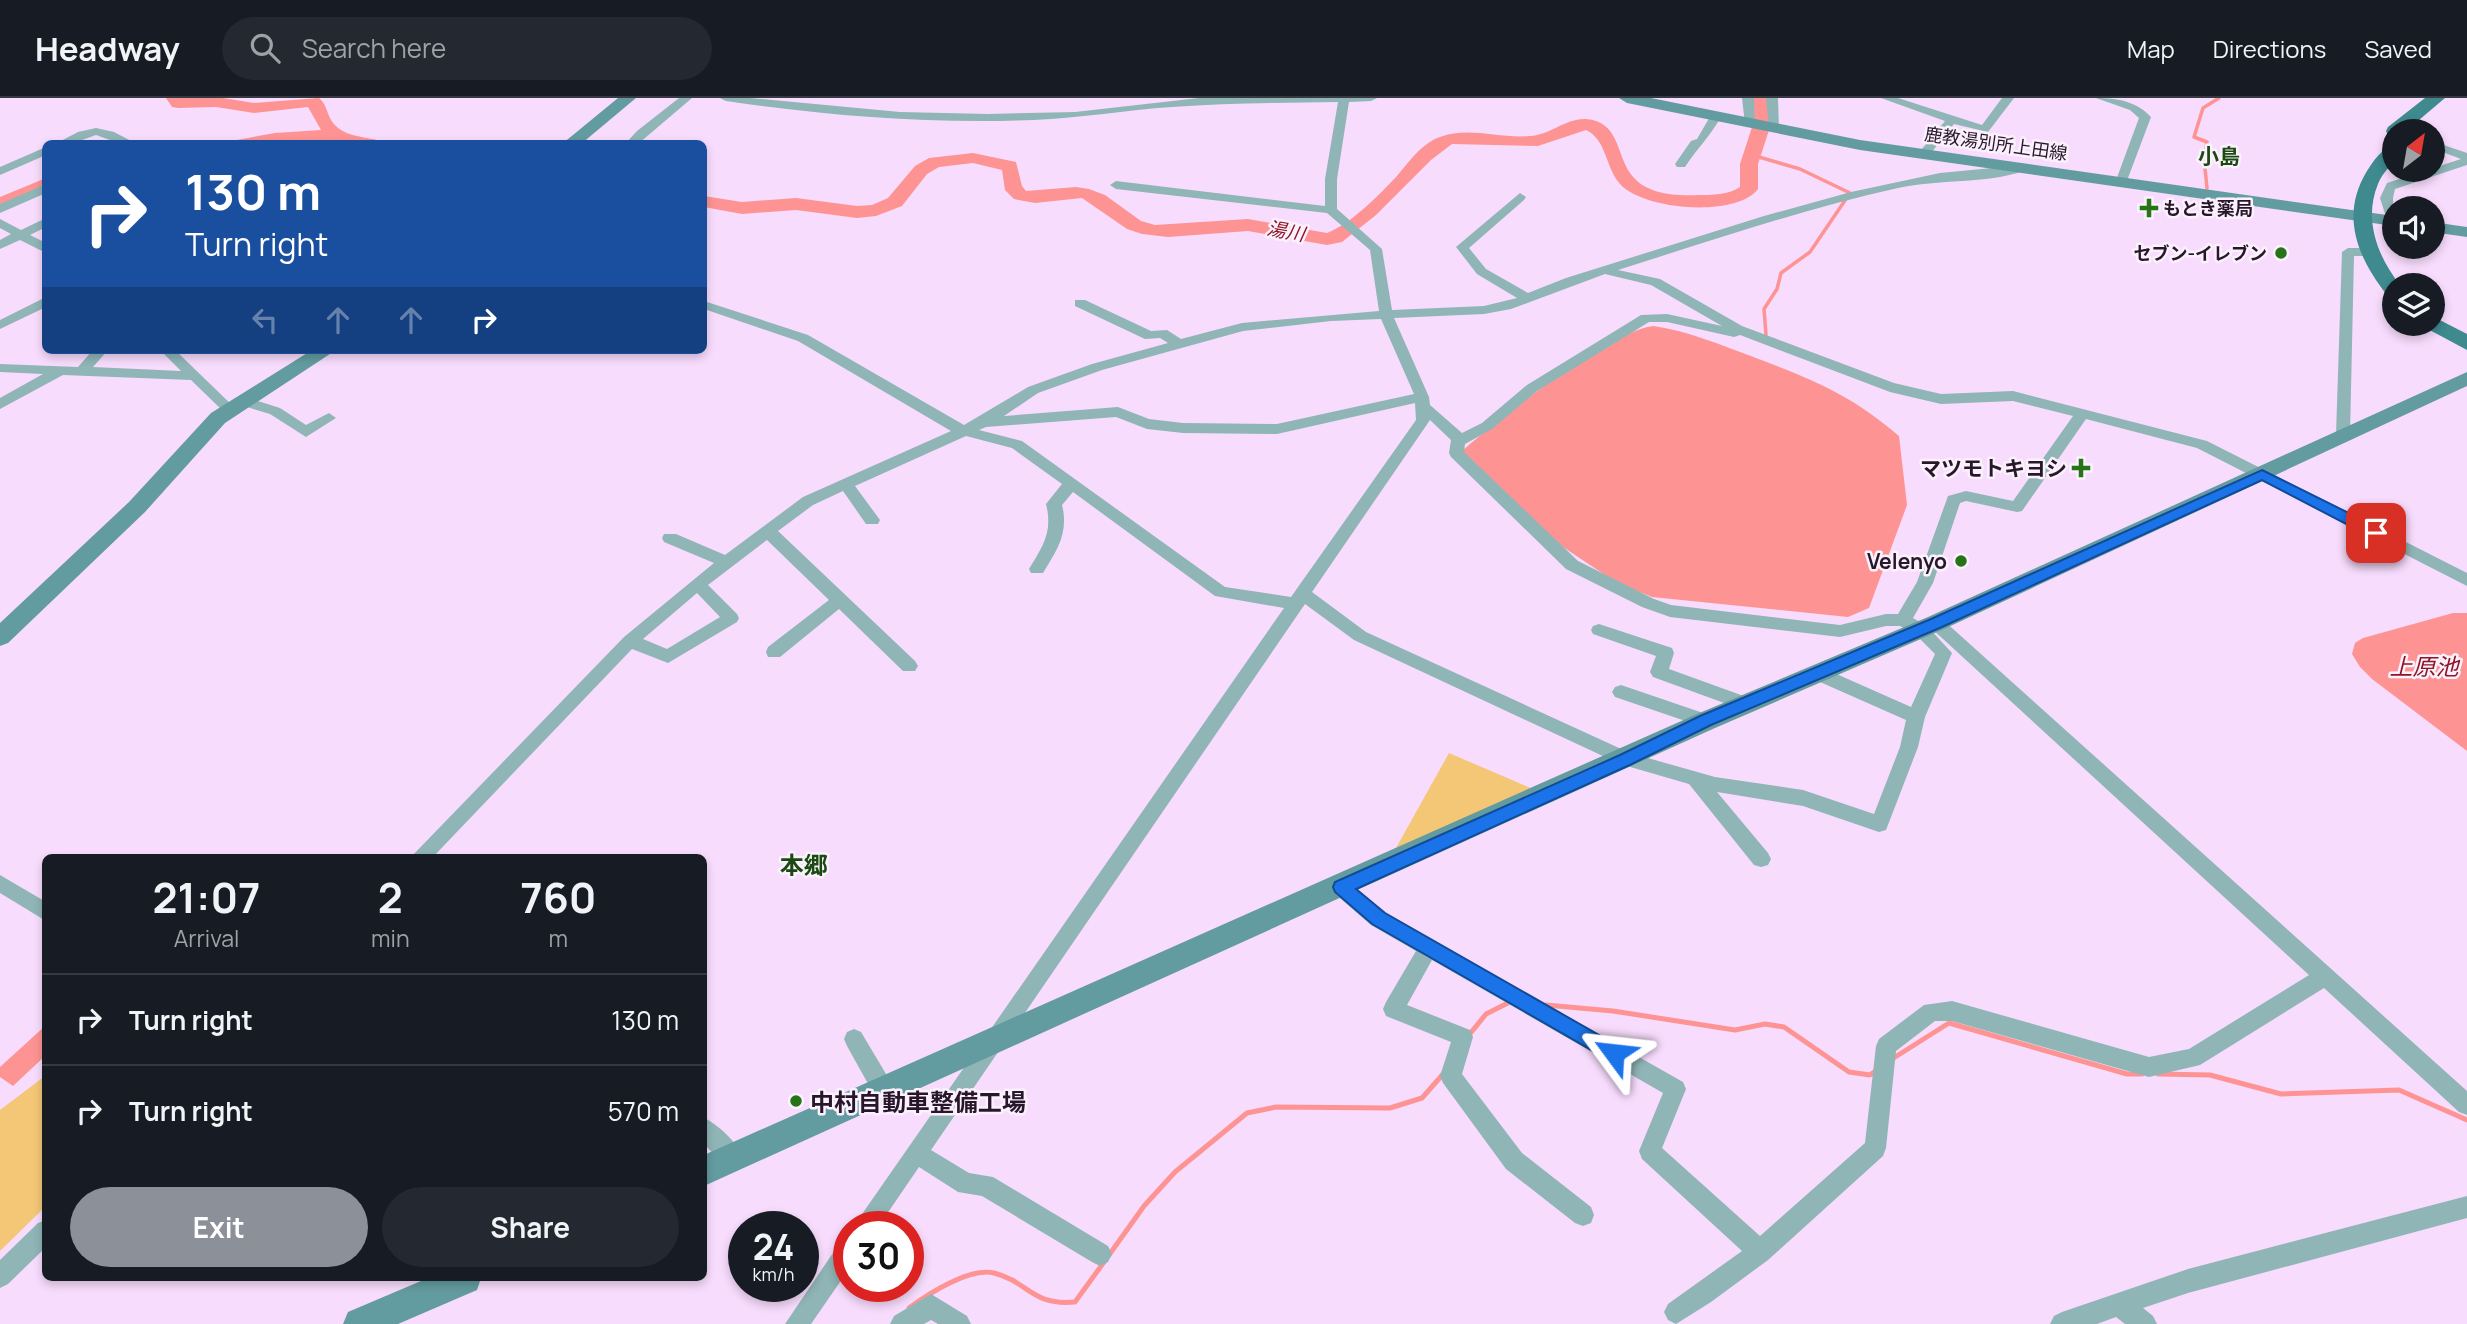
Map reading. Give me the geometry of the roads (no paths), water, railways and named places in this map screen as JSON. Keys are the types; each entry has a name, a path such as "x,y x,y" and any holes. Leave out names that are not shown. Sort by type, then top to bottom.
{"main road":[{"path":"2411,119 2436,98"},
{"path":"2431,119 2455,98"},
{"path":"2362,215 2354,186 2356,170 2368,153 2382,142"},
{"path":"2382,162 2372,176 2362,215 2362,231 2368,252 2382,273"},
{"path":"2445,330 2467,343"}],"street":[{"path":"575,140 628,98"},
{"path":"634,140 686,98"},
{"path":"726,98 837,113 904,118 1091,114 1176,103 1371,98"},
{"path":"1331,210 1331,179 1338,149 1344,98"},
{"name":"鹿教湯別所上田線","path":"1627,98 1763,127 1923,155 2382,219"},
{"path":"1748,98 1763,127"},
{"path":"1763,127 1772,98"},
{"path":"1887,98 1984,130 2008,98"},
{"path":"1927,110 1938,98"},
{"path":"2102,98 2134,108 2145,117 2121,183"},
{"path":"1681,164 1695,143 1702,141 1715,117"},
{"path":"1923,155 1952,119"},
{"path":"70,140 100,129 123,140"},
{"path":"2445,150 2467,159"},
{"path":"0,170 42,152"},
{"path":"2387,196 2391,186 2467,159"},
{"path":"423,854 630,641 697,584 808,501 961,430 984,422 1033,390 1097,367 1242,327 1386,313 1484,310 1511,305 1768,219 1855,195 1899,184 1951,176 2008,172 2020,168"},
{"path":"1116,185 1331,210 1376,249 1386,313 1402,358 1422,402 1460,440"},
{"path":"0,209 42,190"},
{"path":"1520,197 1462,247 1467,259 1499,284 1528,298"},
{"path":"0,223 42,246"},
{"path":"0,245 42,224"},
{"path":"2445,229 2467,232"},
{"path":"2343,435 2348,252 2368,252"},
{"path":"1604,272 1655,282 1746,332 1900,390 1941,399 2013,396 2202,444 2467,580"},
{"path":"0,326 42,303"},
{"path":"1080,303 1150,336 1162,332 1180,344"},
{"path":"707,306 803,338 961,430 1017,444 1221,593 1298,599 1360,636 1626,759 1695,778 1803,798 1879,824 1909,747 1916,717 1944,653 1920,624 1926,583 1953,500 1966,496 2017,507 2083,413"},
{"path":"1746,332 1736,334 1667,318 1646,318 1532,388 1487,426 1460,440 1456,453 1572,565 1648,603 1670,611 1840,631 1886,620 1920,624 2325,976 2467,1105"},
{"path":"80,373 97,354"},
{"path":"157,373 171,354"},
{"path":"174,354 192,376 236,405 275,411 306,432 329,418"},
{"path":"0,638 137,507 210,425 236,405 320,354"},
{"path":"0,368 192,376"},
{"path":"0,404 58,372"},
{"path":"707,1170 1342,887 1706,720 1817,674 1920,624 2262,474 2467,378"},
{"path":"984,422 1118,412 1147,424 1183,428 1277,429 1422,402"},
{"path":"875,1211 1423,420 1422,402"},
{"path":"845,483 872,520"},
{"path":"1037,569 1056,540 1059,522 1054,504 1072,483"},
{"path":"768,531 909,666"},
{"path":"670,538 726,562"},
{"path":"630,641 668,657 731,618 697,584"},
{"path":"774,652 840,600"},
{"path":"1599,630 1666,653 1659,672 1746,704"},
{"path":"1817,674 1916,717"},
{"path":"1621,692 1706,720"},
{"path":"1695,778 1761,859"},
{"path":"0,883 42,910"},
{"path":"1342,887 1378,919 1675,1089 1650,1151 1760,1252"},
{"path":"1429,947 1393,1009 1463,1037 1451,1076 1514,1161 1583,1215"},
{"path":"1676,1312 1716,1287 1760,1252 1875,1148 1886,1046 1931,1012 1952,1011 2148,1067 2193,1058 2325,976"},
{"path":"854,1039 884,1091"},
{"path":"707,1132 733,1157"},
{"path":"916,1153 966,1184 985,1185 1100,1254"},
{"path":"2062,1324 2188,1281 2467,1207"},
{"path":"0,1276 42,1235"},
{"path":"797,1324 833,1272"},
{"path":"360,1324 458,1281"},
{"path":"2118,1304 2145,1324"},
{"path":"902,1324 931,1306 959,1324"}],"water":[{"path":"1653,326 1703,338 1811,380 1846,398 1899,436 1907,505 1869,608 1848,617 1652,597 1617,583 1554,541 1462,451 1583,359 1634,331"},
{"name":"上原池","path":"2453,613 2467,613 2467,751 2372,679 2352,654 2355,643 2363,638"},
{"path":"42,1029 42,1059 13,1086 0,1077 0,1067"}],"waterway":[{"name":"湯川","path":"174,98 178,103 216,102 254,108 312,101 318,106 323,122 337,137"},
{"name":"湯川","path":"707,202 742,208 796,204 857,212 876,210 895,202 921,170 935,162 973,158 1010,166 1013,186 1020,195 1035,198 1076,192 1091,195 1127,221 1142,228 1168,231 1248,225 1327,239 1335,238 1370,211 1440,143 1459,138 1527,142 1545,139 1579,125 1593,126 1606,136 1620,172 1635,188 1657,197 1677,200 1719,200 1742,194 1749,189 1749,164 1762,124 1759,98"},
{"path":"2207,188 2204,159 2207,142 2194,137 2203,108 2219,98"},
{"path":"264,140 307,135 337,137"},
{"name":"湯川","path":"337,137 355,140"},
{"path":"1752,155 1800,169 1850,193 1810,252 1781,273 1777,289 1764,309 1766,335"},
{"path":"0,204 42,185"},
{"path":"1469,1035 1486,1014 1510,1002"},
{"path":"1546,1005 1613,1011 1735,1030 1765,1024 1784,1027 1849,1072 1870,1075 1877,1070"},
{"path":"1892,1059 1949,1023 2127,1074 2142,1074"},
{"path":"1109,1255 1144,1206 1175,1172 1247,1113 1276,1107 1390,1108 1422,1098 1444,1073"},
{"path":"2158,1074 2210,1075 2281,1094 2399,1090 2467,1120"},
{"path":"909,1308 950,1283 984,1272 1006,1277 1039,1297 1075,1302 1104,1262"}],"place":[{"name":"もとき薬局","path":"2149,208"},
{"name":"セブン-イレブン","path":"2281,253"},
{"name":"マツモトキヨシ","path":"2081,468"},
{"name":"Velenyo","path":"1961,561"},
{"name":"中村自動車整備工場","path":"796,1101"}],"district":[{"name":"小島","path":"2219,156"},
{"name":"本郷","path":"804,864"}]}
